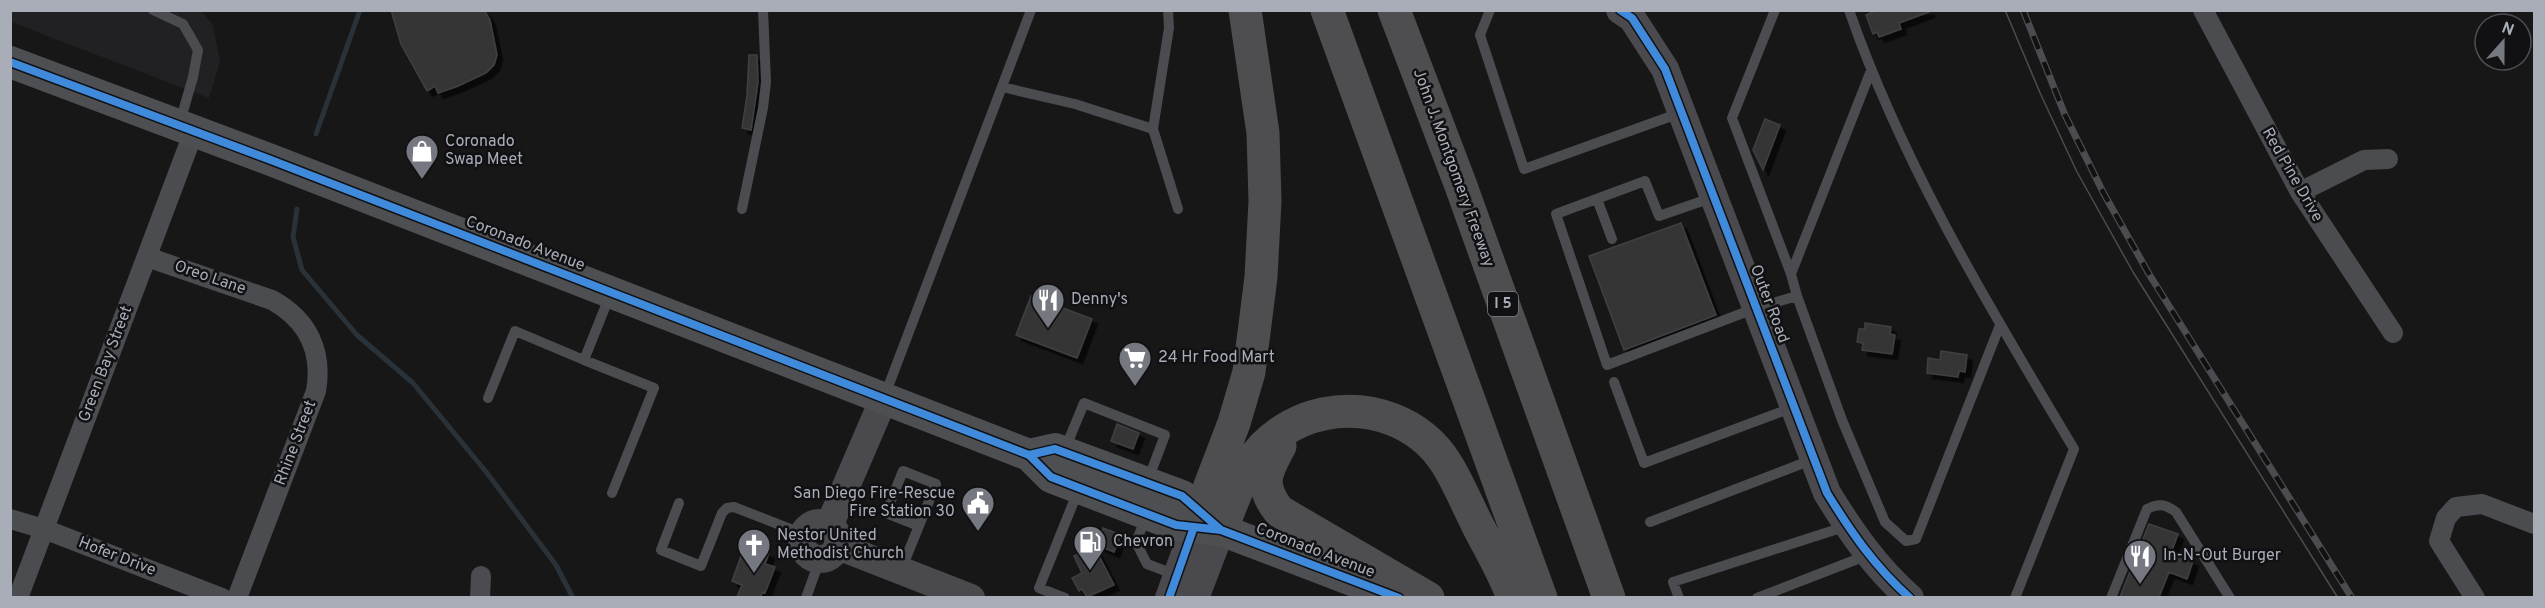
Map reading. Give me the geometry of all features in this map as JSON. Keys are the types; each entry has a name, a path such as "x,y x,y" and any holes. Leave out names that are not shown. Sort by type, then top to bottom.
{"highway":[{"path":"1205,523 1249,372 1261,278 1265,201 1263,133 1245,10"},
{"path":"1327,10 1541,597"},
{"name":"John J. Montgomery Freeway","path":"1394,10 1609,597"},
{"path":"1504,307 1633,597"},
{"path":"1205,523 1272,437 1317,415 1350,411 1382,415 1412,429 1425,439 1447,463 1513,597"},
{"path":"1288,428 1267,474 1265,486 1279,510 1428,597"}],"main road":[{"name":"Coronado Avenue","path":"10,62 187,128 1029,454 1051,477 1079,488 1176,525 1205,523 1399,597"},
{"name":"Coronado Avenue","path":"1029,454 1055,449 1182,496 1205,523"}],"street":[{"name":"Red Pine Drive","path":"2206,12 2300,192 2393,333"},
{"name":"Outer Road","path":"1631,13 1665,69 1827,493 1868,555 1886,577 1910,597"},
{"name":"Green Bay Street","path":"18,597 147,257 187,128"},
{"path":"2300,192 2364,160 2388,159"},
{"name":"Oreo Lane","path":"147,257 272,300"},
{"name":"Rhine Street","path":"237,597 312,402 318,380 317,356 309,333 293,314 272,300"},
{"path":"884,398 823,541 971,597"},
{"path":"2475,597 2439,541 2446,518 2456,507 2482,504 2535,524"},
{"name":"Hofer Drive","path":"10,519 44,529 222,597"},
{"path":"1173,586 1205,523"},
{"path":"1195,597 1205,523"},
{"path":"480,597 481,576"}],"lane":[{"path":"153,10 183,24 198,50 187,128"},
{"path":"742,209 761,121 766,82 763,10"},
{"path":"884,398 1031,10"},
{"path":"1168,10 1169,28 1153,129 1178,209"},
{"path":"1490,10 1480,35 1524,168 1682,112"},
{"path":"1775,10 1732,118 1791,274 1842,420 1885,522 1906,541 1916,539 2000,326"},
{"path":"1849,10 1870,73 1899,137 2000,326 2074,449 2014,597"},
{"path":"1791,274 1870,73"},
{"path":"1002,87 1075,104 1153,129"},
{"path":"1714,196 1659,216 1645,181 1556,214 1607,365 1756,308 1797,296"},
{"path":"1597,199 1612,239"},
{"path":"584,360 611,292"},
{"path":"488,398 515,332 654,388 612,492"},
{"path":"1614,382 1644,463 1794,407"},
{"path":"1064,452 1084,403 1165,435 1146,483"},
{"path":"1650,522 1814,458"},
{"path":"901,571 936,484 903,471 886,513 919,526"},
{"path":"1065,597 1039,588 1079,488"},
{"path":"679,503 660,550 701,566 722,513 727,508 735,507 823,541 806,597"},
{"path":"2111,597 2147,509 2160,504 2176,512 2230,597"},
{"path":"1147,514 1136,542 1147,564 1173,586"},
{"path":"1679,597 1673,582 1848,526"},
{"path":"1757,597 1868,555"}],"shaded area":[{"path":"10,11 201,11 213,25 220,62 209,98 11,22"}],"building":[{"path":"391,10 484,10 490,20 497,55 494,65 486,73 458,86 438,93 435,86 427,91 401,44"},
{"path":"1878,10 1929,10 1929,12 1899,23 1901,29 1879,37 1877,32 1873,34 1866,15"},
{"path":"749,55 757,55 758,82 751,130 742,128 747,95"},
{"path":"1765,119 1780,125 1763,170 1753,150"},
{"path":"1681,223 1716,315 1624,350 1589,256"},
{"path":"1031,296 1092,319 1077,358 1016,335"},
{"path":"1865,323 1891,327 1890,334 1895,335 1892,354 1862,350 1863,343 1857,342 1859,329 1865,329"},
{"path":"1941,351 1967,355 1965,372 1959,371 1958,377 1927,373 1928,358 1940,360"},
{"path":"1117,424 1139,433 1133,449 1111,441"},
{"path":"2149,524 2178,534 2171,553 2193,561 2187,579 2169,572 2159,597 2120,597"},
{"path":"1103,528 1121,535 1114,552 1097,545"},
{"name":"Nestor United Methodist Church","path":"749,545 769,553 765,564 775,567 765,593 763,592 760,597 737,597 742,585 732,581 741,556 744,557"},
{"path":"1094,546 1114,585 1087,597 1082,589 1079,591 1072,578 1082,573 1074,556"}],"waterway":[{"path":"316,134 360,10"},
{"path":"297,209 293,237 302,270 357,335 413,383 487,473 556,565 573,598"}],"tram line":[{"path":"2005,10 2077,172 2133,272 2338,598"}],"railway":[{"path":"2023,10 2065,115 2104,194 2149,274 2352,598"}],"cycle path":[{"path":"1620,10 1632,18 1665,69 1827,493 1864,548 1910,598"},
{"path":"10,62 271,160 1029,455 1051,477 1176,525 1221,530 1399,598"},
{"path":"1029,455 1055,449 1182,496 1221,530"},
{"path":"1169,598 1194,527"}],"place":[{"name":"Coronado Swap Meet","path":"422,180"},
{"name":"Denny's","path":"1048,329"},
{"name":"24 Hr Food Mart","path":"1135,387"},
{"name":"San Diego Fire-Rescue Fire Station 30","path":"978,532"},
{"name":"Chevron","path":"1090,571"},
{"name":"Nestor United Methodist Church","path":"754,574"},
{"name":"In-N-Out Burger","path":"2140,585"}]}
